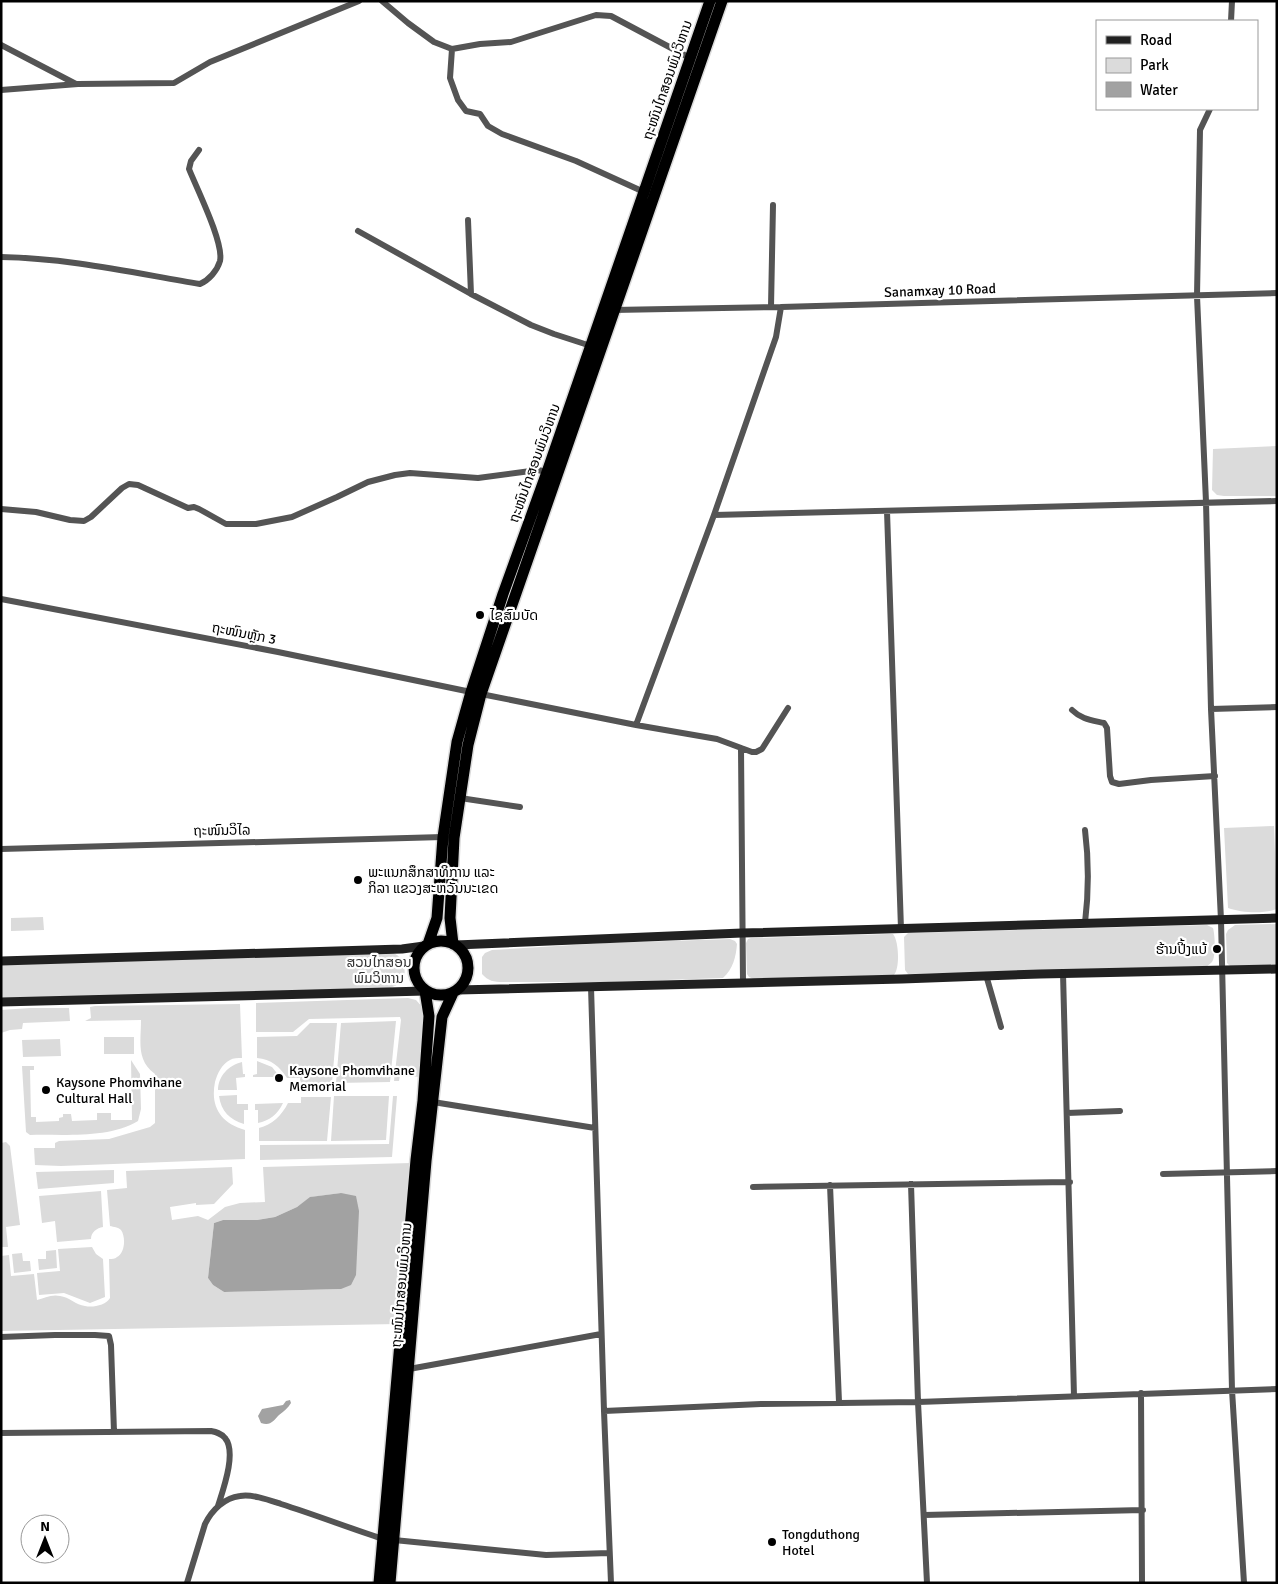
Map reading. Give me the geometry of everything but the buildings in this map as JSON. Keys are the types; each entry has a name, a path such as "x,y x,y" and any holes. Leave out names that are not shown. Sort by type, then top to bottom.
{"highway":[{"name":"ຖະໜົນໄກສອນພົມວິຫານ","path":"426,945 437,918 444,837 457,742 531,551 610,309 644,192 710,1"},
{"name":"ຖະໜົນໄກສອນພົມວິຫານ","path":"454,944 450,918 454,838 476,694 503,594 591,346 610,309 722,1"},
{"path":"520,547 531,551"},
{"path":"438,941 454,944 463,953 468,967 467,977 455,991 439,996 426,991 416,980 413,969 417,954 426,945 438,941"},
{"name":"ຖະໜົນໄກສອນພົມວິຫານ","path":"379,1583 389,1540 409,1369 426,1161 430,1094 429,1016 426,991"},
{"name":"ຖະໜົນໄກສອນພົມວິຫານ","path":"390,1583 389,1540 416,1160 430,1094 442,1017 455,991"}],"street":[{"path":"1,90 78,84 174,83 210,62 359,1"},
{"path":"382,1 408,24 434,42 452,49 480,44 511,42 596,15 611,16 690,58"},
{"path":"1231,20 1232,1"},
{"path":"1,45 78,84"},
{"path":"452,49 450,78 458,100 466,111 480,114 488,126 502,134 576,161 644,192"},
{"path":"1210,110 1200,130 1197,296 1206,502 1211,709 1221,920 1232,1390 1244,1583"},
{"path":"1,258 56,261 136,272 200,284 208,280 220,263 220,257 217,239 190,169 191,161 199,150"},
{"path":"771,308 773,205"},
{"path":"468,220 470,294"},
{"path":"358,231 470,294 531,325 591,346"},
{"name":"Sanamxay 10 Road","path":"610,309 771,308 1277,294"},
{"path":"636,725 714,515 776,337 781,307"},
{"path":"1,509 36,512 70,520 84,521 129,484 138,485 188,508 194,507 199,509 226,524 256,524 292,517 368,482 395,475 410,473 478,478 538,470 547,472"},
{"path":"714,515 1277,501"},
{"path":"887,511 901,929"},
{"name":"ຖະໜົນຫຼັກ 3","path":"1,599 278,652 476,694 717,739 741,748"},
{"path":"1211,709 1277,707"},
{"path":"743,982 741,748 752,752 762,749 788,708"},
{"path":"1072,710 1086,720 1104,723 1107,728 1112,782 1119,784 1215,776"},
{"path":"460,798 520,807"},
{"path":"1085,830 1089,890 1085,923"},
{"name":"ຖະໜົນວິໄລ","path":"1,849 444,837"},
{"path":"454,944 742,933 1277,918"},
{"path":"1,961 402,949 426,945"},
{"path":"455,991 986,975 1277,969"},
{"path":"1063,973 1070,1182 1074,1396"},
{"path":"986,975 1002,1027"},
{"path":"591,987 601,1334 611,1583"},
{"path":"1,1002 426,991"},
{"path":"430,1094 595,1128"},
{"path":"1068,1113 1120,1111"},
{"path":"1163,1174 1277,1171"},
{"path":"753,1187 1070,1182"},
{"path":"911,1184 918,1402 927,1583"},
{"path":"830,1185 839,1402"},
{"path":"409,1369 601,1334"},
{"path":"1,1337 109,1336 114,1432"},
{"path":"604,1411 1277,1389"},
{"path":"1141,1393 1142,1583"},
{"path":"1,1433 211,1431 220,1433 227,1440 229,1454 226,1483 218,1506 205,1524 187,1583"},
{"path":"218,1506 234,1497 250,1496 295,1508 389,1540 546,1555 609,1554"},
{"path":"924,1515 1143,1510"}],"green space":[{"path":"1277,446 1277,496 1224,496 1217,495 1212,490 1213,449"},
{"path":"1274,826 1277,909 1266,912 1253,912 1228,908 1224,828"},
{"path":"43,917 44,930 11,931 11,918"},
{"path":"1277,924 1277,965 1230,966 1227,963 1226,934 1228,930 1235,925"},
{"path":"1207,925 1213,928 1215,951 1212,962 1205,968 908,974 905,970 904,937 908,933"},
{"path":"893,934 898,948 898,961 894,975 754,979 747,974 746,943 751,938"},
{"path":"730,939 737,944 736,954 732,967 723,978 608,982 497,982 491,981 482,974 482,957 485,953 492,950 606,943"},
{"name":"ສວນໄກສອນ ພົມວິຫານ","path":"390,952 401,959 405,970 404,979 399,984 390,988 1,1000 1,964"},
{"path":"408,998 416,1000 424,1009 419,1077 400,1075 399,1081 394,1081 400,1017 309,1019 293,1032 256,1032 256,1003"},
{"path":"240,1004 242,1058 231,1059 222,1067 216,1079 214,1099 219,1113 229,1123 245,1130 245,1159 61,1166 35,1165 34,1148 55,1148 55,1143 59,1141 109,1139 150,1127 155,1123 155,1074 149,1069 142,1057 140,1043 141,1020 85,1021 91,1018 90,1007"},
{"path":"69,1008 70,1021 23,1023 22,1029 1,1033 1,1010"},
{"path":"396,1021 390,1082 336,1083 341,1023"},
{"path":"310,1023 337,1023 332,1083 300,1084 300,1078 287,1078 275,1064 257,1058 257,1037 297,1036"},
{"path":"104,1037 134,1037 134,1054 104,1054"},
{"path":"60,1039 61,1056 23,1057 22,1040"},
{"path":"131,1060 140,1074 141,1109 138,1121 126,1127 100,1133 30,1135 26,1132 22,1066 34,1066 34,1070 30,1070 31,1117 36,1117 36,1122 59,1121 63,1114 71,1114 72,1121 97,1120 97,1113 111,1113 111,1120 132,1120"},
{"path":"257,1061 272,1067 280,1077 253,1077 253,1075 257,1074"},
{"path":"242,1062 245,1077 236,1078 237,1090 218,1090 218,1085 225,1072 237,1063"},
{"path":"237,1095 237,1104 248,1104 248,1110 244,1110 244,1124 234,1120 227,1114 219,1096"},
{"path":"334,1096 389,1096 386,1140 331,1141"},
{"path":"393,1096 397,1096 392,1157 260,1160 260,1145 389,1144"},
{"path":"301,1097 331,1097 327,1141 259,1141 259,1128 268,1125 276,1119 288,1103 301,1103"},
{"path":"283,1103 273,1116 266,1121 258,1123 258,1110 255,1110 255,1104"},
{"path":"6,1142 10,1146 20,1225 6,1227 8,1247 1,1247 1,1143"},
{"path":"411,1163 398,1324 1,1331 1,1256 9,1255 11,1276 34,1274 37,1300 48,1296 57,1296 92,1307 102,1304 110,1298 109,1259 120,1255 124,1241 121,1230 110,1226 107,1190 127,1188 126,1171 232,1167 233,1184 214,1204 196,1205 196,1203 170,1207 172,1220 198,1216 208,1220 225,1207 240,1203 265,1202 263,1167","holes":["341,1193 341,1289 224,1292 213,1285 208,1278 214,1223 223,1220 257,1220 275,1217 297,1207 311,1197"]},
{"path":"114,1170 114,1183 38,1189 36,1172"},
{"path":"101,1191 103,1227 92,1234 91,1239 57,1242 55,1221 42,1223 39,1196"},
{"path":"92,1247 96,1254 103,1259 105,1297 90,1303 64,1293 39,1295 37,1273 60,1271 58,1249"},
{"path":"56,1250 57,1268 39,1270 38,1259 46,1259 46,1251"},
{"path":"22,1253 23,1261 30,1261 31,1271 14,1273 12,1254"}],"water":[{"path":"341,1193 356,1196 359,1211 356,1275 351,1285 341,1289 224,1292 213,1285 208,1278 214,1223 223,1220 257,1220 275,1217 297,1207 310,1197"},
{"path":"290,1400 289,1406 273,1421 267,1424 261,1423 258,1416 262,1409 283,1405 286,1401"}],"place":[{"name":"ໄຊສົມບັດ","path":"480,615"},
{"name":"ພະແນກສຶກສາທິການ ແລະ ກິລາ ແຂວງສະຫວັນນະເຂດ","path":"358,880"},
{"name":"ຮ້ານປີ້ງແບ້","path":"1217,949"},
{"name":"Kaysone Phomvihane Memorial","path":"279,1078"},
{"name":"Kaysone Phomvihane Cultural Hall","path":"46,1090"},
{"name":"Tongduthong Hotel","path":"772,1542"}]}
